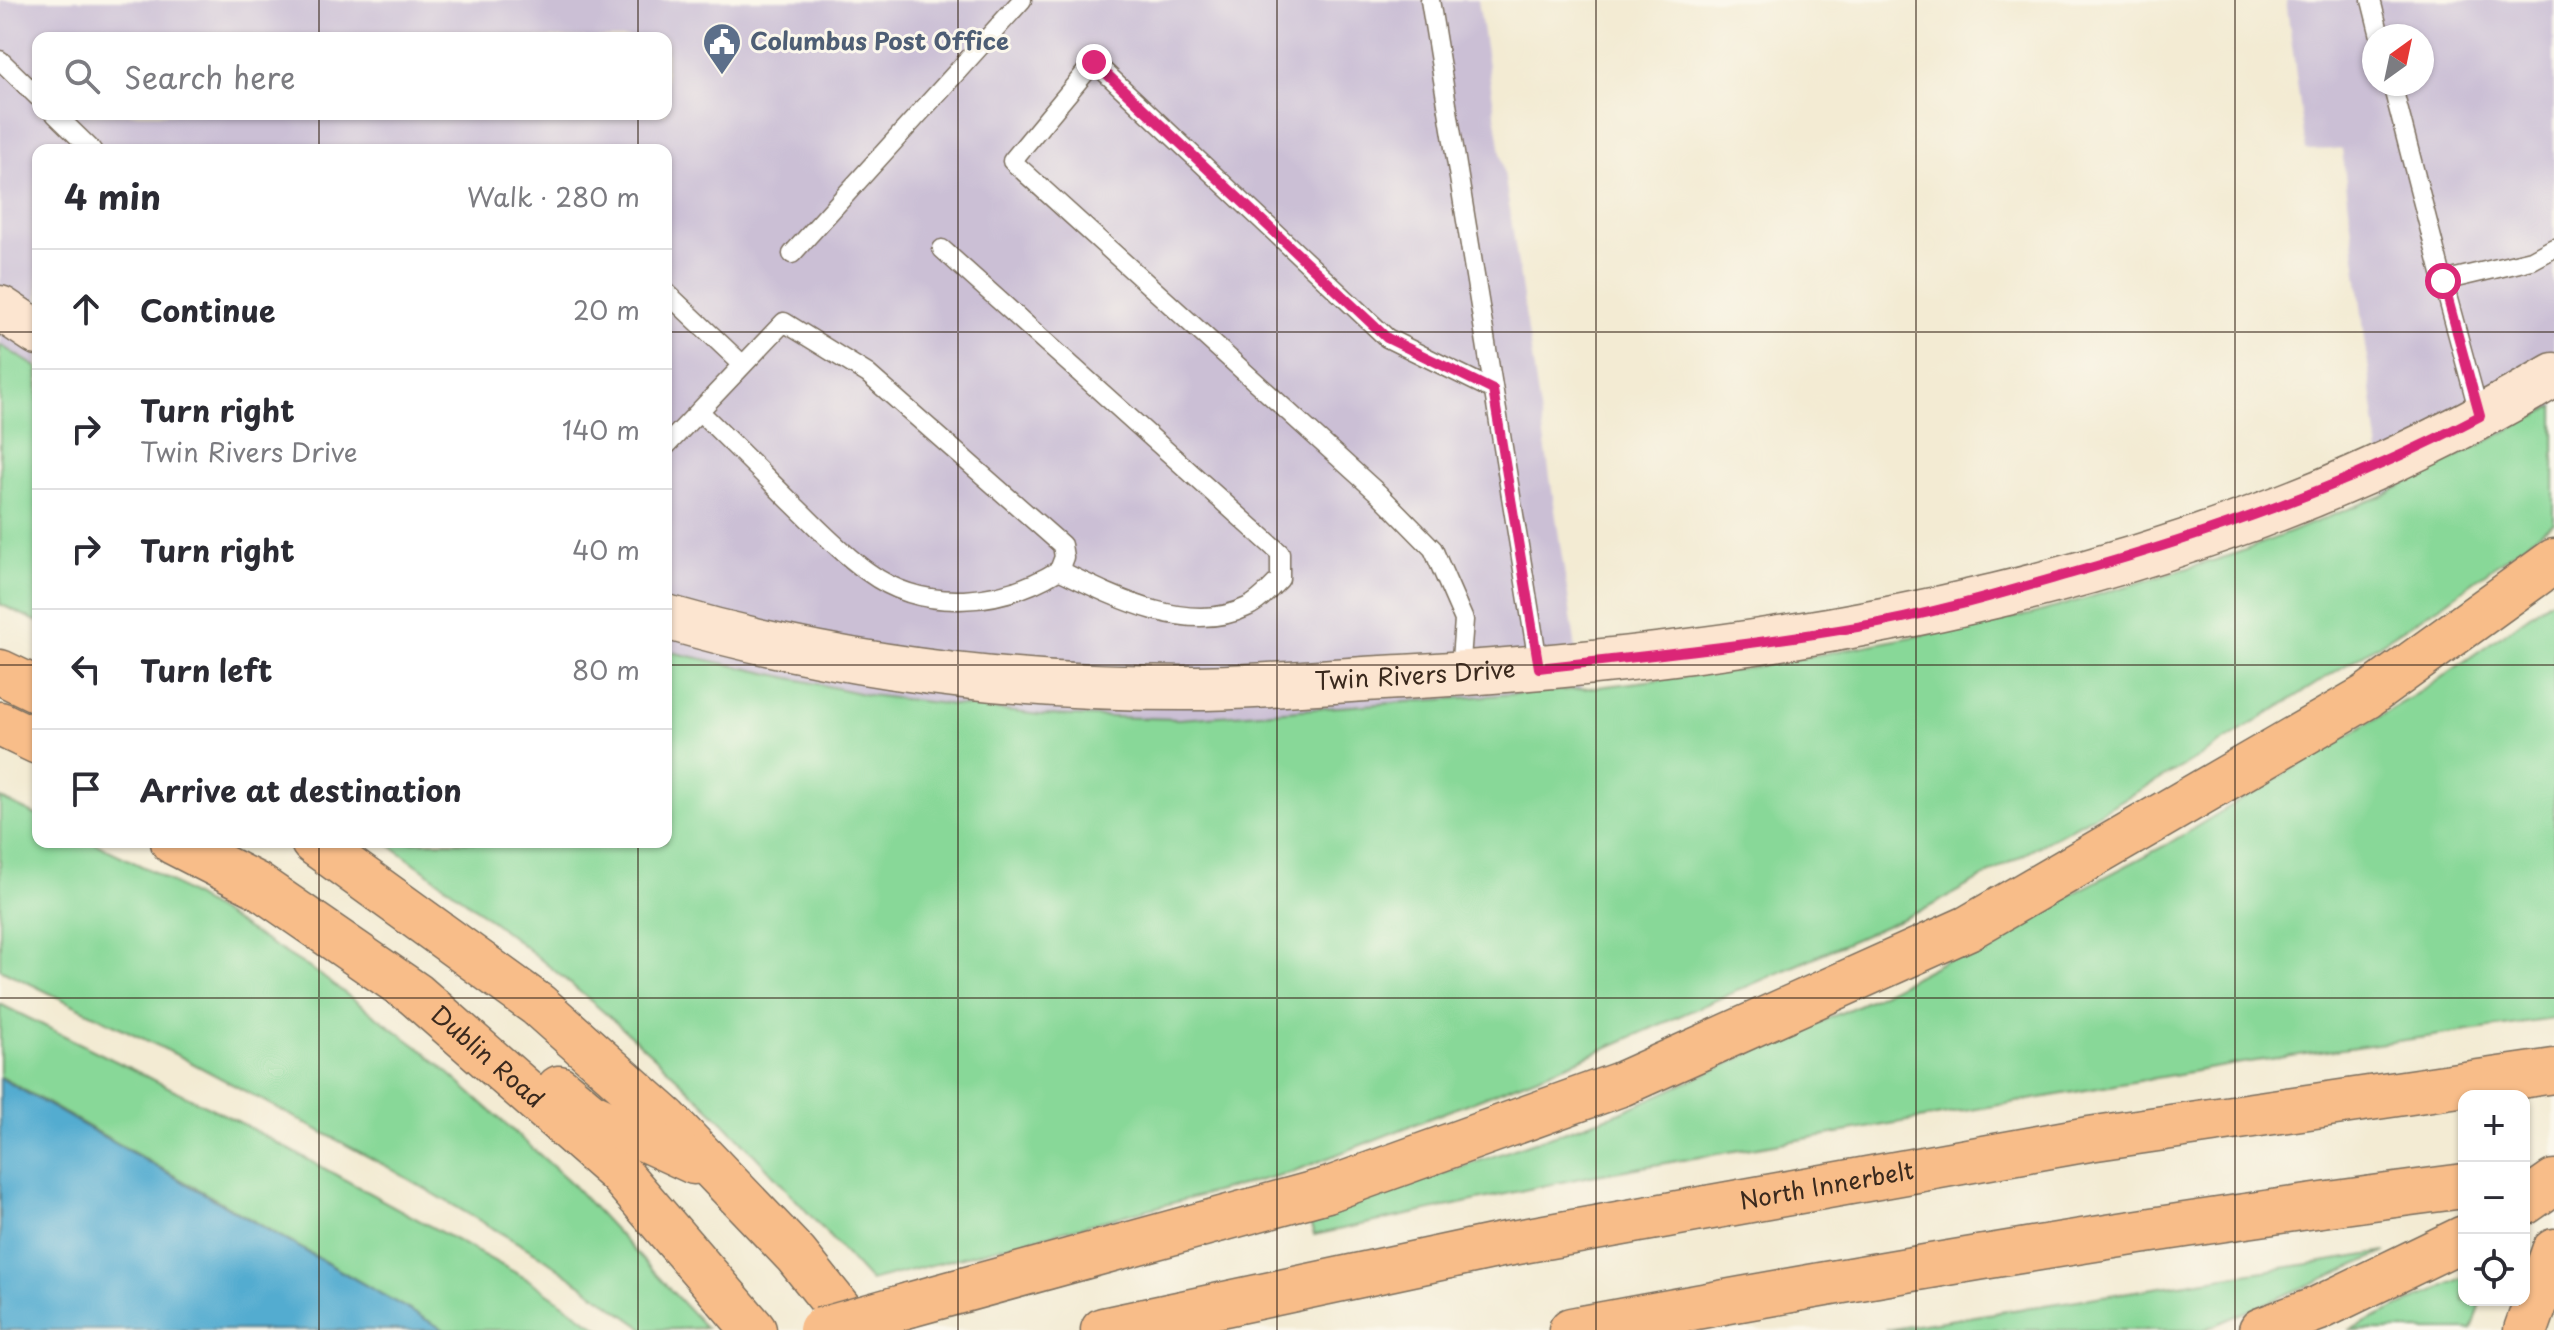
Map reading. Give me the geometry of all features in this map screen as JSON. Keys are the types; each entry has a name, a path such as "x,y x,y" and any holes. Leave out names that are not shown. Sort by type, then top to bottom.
{"main road":[{"path":"0,308 32,329"},
{"name":"Twin Rivers Drive","path":"672,619 728,635 907,670 1078,686 1200,688 1460,674 1701,650 1860,627 2016,590 2166,546 2272,509 2370,469 2480,416 2554,375"},
{"path":"821,1330 1342,1185 1621,1084 1954,935 2366,697 2554,561"},
{"path":"0,672 32,687"},
{"path":"0,724 32,739"},
{"path":"0,756 32,770"},
{"name":"Dublin Road","path":"185,848 257,885 415,994 619,1173 754,1330"},
{"path":"241,848 276,868 450,992 590,1114 715,1171"},
{"path":"321,848 538,1005 666,1119 796,1255 856,1330"},
{"name":"North Innerbelt","path":"1103,1330 1501,1245 2089,1139 2554,1071"},
{"path":"2530,1177 2554,1175"},
{"path":"2530,1199 2554,1182"},
{"path":"1571,1330 1868,1275 2255,1212 2458,1187"},
{"path":"2261,1330 2317,1309 2458,1241"},
{"path":"2526,1330 2554,1251"}],"lane":[{"path":"792,254 1022,0"},
{"path":"1430,0 1539,668"},
{"path":"2371,0 2377,24"},
{"path":"0,60 32,91"},
{"path":"1460,674 1464,620 1433,549 1379,494 1012,161 1094,62 1387,338 1493,390"},
{"path":"2395,96 2480,416"},
{"path":"61,120 86,144"},
{"path":"2443,281 2532,260 2554,248"},
{"path":"942,249 1280,553 1280,579 1248,607 1196,618 1132,605 1059,570"},
{"path":"672,298 743,365"},
{"path":"672,440 699,411 784,322 868,374 1062,545 1064,557 1059,570 998,598 956,601 908,592 870,574 832,542 699,411"}],"shaded area":[{"path":"0,0 1478,0 1582,689 1179,719 1040,715 868,695 672,652 672,144 32,144 32,364 0,345"},
{"path":"2286,0 2554,0 2554,406 2384,495 2342,149 2306,150"}],"green space":[{"path":"0,345 32,364 32,619 0,604"},
{"path":"2554,406 2554,522 2443,604 2196,759 1927,908 1574,1062 1292,1172 870,1281 737,1136 638,1042 515,939 393,848 672,848 672,652 868,695 1040,715 1179,719 1582,689 1743,669 2033,614 2232,555 2384,495"},
{"path":"2554,598 2554,1019 2242,1063 1585,1177 1314,1235 1309,1220 1621,1112 1874,998 2166,845 2428,687"},
{"path":"0,798 32,813 32,848 104,848 156,873 316,972 426,1053 569,1181 706,1328 646,1330 544,1258 386,1166 181,1057 0,969"},
{"path":"0,1004 239,1122 529,1280 601,1330 445,1330 0,1076"},
{"path":"2386,1252 2203,1330 1885,1330"},
{"path":"2458,1280 2458,1306 2480,1306 2472,1330 2349,1330"}],"water":[{"path":"0,1078 444,1330 0,1330"}],"place":[{"name":"Columbus Post Office","path":"722,76"}],"route":[{"path":"1094,62 1387,338 1493,390 1539,668 1701,650 1860,627 2016,590 2166,546 2272,509 2370,469 2480,416 2443,281"}]}
